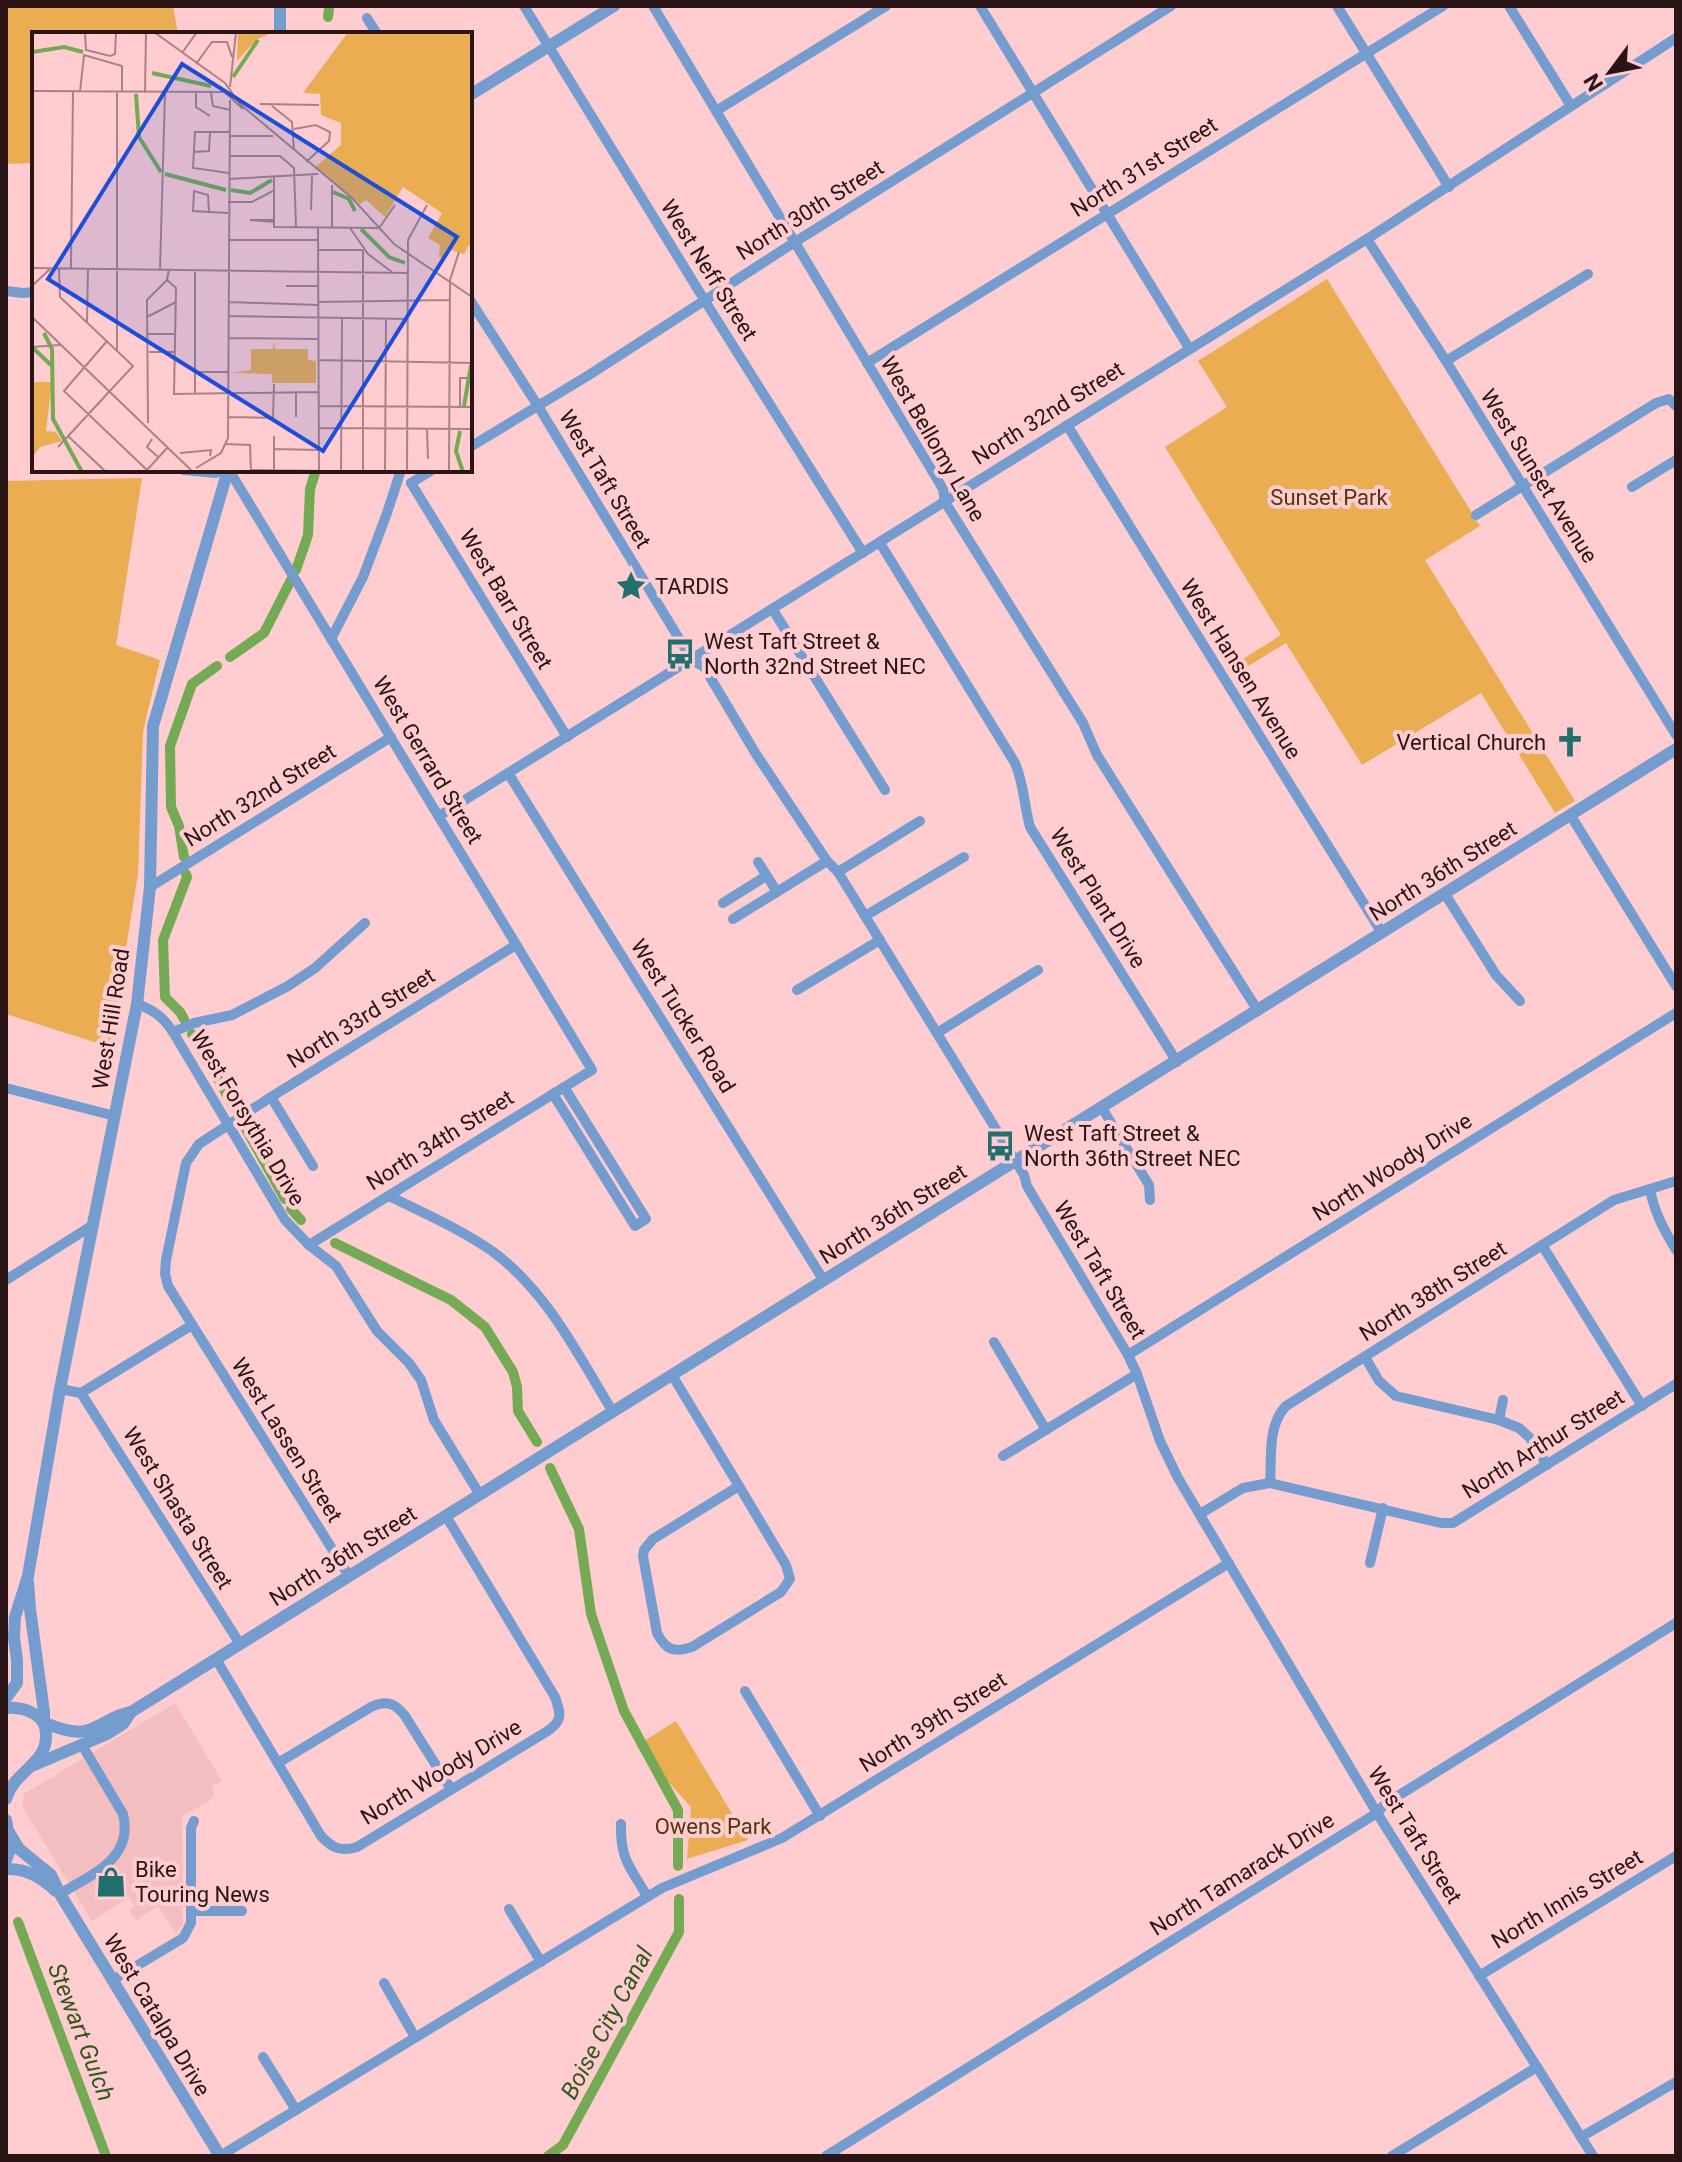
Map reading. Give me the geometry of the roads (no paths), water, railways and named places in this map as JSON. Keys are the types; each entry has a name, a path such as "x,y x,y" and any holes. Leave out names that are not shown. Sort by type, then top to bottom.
{"street":[{"path":"280,6 280,32"},
{"name":"West Neff Street","path":"524,6 863,553"},
{"path":"472,94 614,6"},
{"name":"West Bellomy Lane","path":"653,6 943,489 945,502 1083,723 1105,767 1258,1011"},
{"path":"716,111 886,6"},
{"path":"980,6 1189,348"},
{"name":"North 30th Street","path":"472,446 1171,6"},
{"path":"1337,6 1449,187"},
{"name":"North 31st Street","path":"867,363 1443,6"},
{"path":"1509,6 1571,106"},
{"path":"367,18 376,32"},
{"name":"North 32nd Street","path":"439,816 1367,239 1676,38"},
{"name":"West Sunset Avenue","path":"1367,239 1446,361 1676,735"},
{"path":"1446,361 1588,274"},
{"path":"6,291 32,292"},
{"name":"West Taft Street","path":"472,303 692,660 704,667 756,754 827,861 838,872 1024,1175 1027,1186 1128,1355 1160,1441 1178,1478 1377,1813 1593,2156"},
{"path":"1476,515 1656,403 1673,402"},
{"name":"West Hansen Avenue","path":"1067,425 1382,933"},
{"path":"1632,487 1676,460"},
{"name":"West Hill Road","path":"6,1698 17,1683 15,1617 28,1576 60,1389 137,1004 150,887 153,726 226,472"},
{"name":"West Gerrard Street","path":"228,472 592,1070"},
{"path":"331,639 363,577 400,475 411,483 429,472"},
{"name":"West Barr Street","path":"411,483 567,737"},
{"name":"West Plant Drive","path":"880,543 1015,763 1022,779 1030,827 1177,1062"},
{"path":"773,610 885,790"},
{"name":"North 32nd Street","path":"150,887 391,737"},
{"name":"North 36th Street","path":"87,1731 118,1714 131,1712 1676,749"},
{"name":"West Tucker Road","path":"508,773 824,1281"},
{"path":"1571,816 1676,986"},
{"path":"838,872 920,821"},
{"path":"865,916 964,857"},
{"path":"733,919 827,861"},
{"path":"758,862 777,892"},
{"path":"723,903 766,876"},
{"path":"1445,894 1496,975 1520,1001"},
{"path":"173,1032 194,1023 232,1015 288,986 315,968 365,923"},
{"path":"797,990 880,940"},
{"name":"North 33rd Street","path":"227,1125 516,945"},
{"path":"937,1033 1038,970"},
{"name":"West Forsythia Drive","path":"137,1004 163,1018 218,1104 227,1125 277,1209 309,1245 336,1266 377,1331 409,1363 421,1380 434,1420 480,1495"},
{"name":"North Woody Drive","path":"1128,1355 1676,1013"},
{"name":"North 34th Street","path":"309,1245 592,1070"},
{"path":"553,1094 635,1226 646,1219 564,1087"},
{"path":"6,1088 115,1116"},
{"path":"271,1097 313,1166"},
{"path":"1102,1108 1149,1185 1150,1200"},
{"name":"West Lassen Street","path":"227,1125 199,1144 186,1163 166,1260 168,1286 349,1576"},
{"name":"North 38th Street","path":"1270,1483 1272,1433 1279,1413 1286,1406 1614,1200 1676,1181"},
{"path":"1650,1189 1659,1219 1676,1250"},
{"path":"389,1196 466,1235 494,1253 527,1283 559,1323 613,1412"},
{"path":"6,1280 93,1225"},
{"path":"1542,1245 1642,1406"},
{"path":"60,1389 81,1393 192,1325"},
{"path":"994,1342 1046,1430"},
{"path":"1365,1357 1379,1381 1396,1396 1499,1420 1519,1428 1530,1438 1547,1465"},
{"path":"1003,1456 1137,1374"},
{"path":"672,1375 739,1486 786,1565 790,1579 781,1592 692,1647 681,1651 670,1649 657,1633 643,1565 644,1550 653,1539 739,1486"},
{"name":"North Arthur Street","path":"1200,1514 1243,1488 1270,1483 1441,1523 1453,1523 1676,1384"},
{"name":"West Shasta Street","path":"81,1393 240,1644"},
{"path":"1499,1420 1503,1400"},
{"path":"1370,1563 1383,1508"},
{"name":"North Woody Drive","path":"278,1763 321,1836 337,1849 347,1850 357,1847 555,1726 559,1709 555,1697 446,1516"},
{"name":"North 39th Street","path":"220,2156 647,1896 685,1877 775,1842 820,1816 1229,1563"},
{"name":"West Hill Road","path":"28,1576 46,1742 33,1765"},
{"name":"North Tamarack Drive","path":"826,2156 1676,1623"},
{"path":"216,1659 278,1763 371,1707 390,1702 405,1716 451,1789"},
{"path":"745,1691 820,1816"},
{"path":"6,1708 26,1710 44,1723 73,1731 87,1731 82,1745 123,1814 125,1837 113,1859 60,1894"},
{"name":"North 36th Street","path":"33,1765 123,1724 131,1712"},
{"path":"6,1799 13,1784 33,1765"},
{"path":"113,1980 183,1938 191,1923 191,1828 194,1821"},
{"path":"621,1824 620,1846 647,1896"},
{"path":"6,1860 11,1847 8,1826"},
{"name":"West Catalpa Drive","path":"8,1826 19,1849 51,1875 220,2156"},
{"name":"North Innis Street","path":"1479,1976 1676,1856"},
{"name":"West Catalpa Drive","path":"6,1869 31,1873 60,1894"},
{"path":"509,1909 541,1962"},
{"path":"191,1911 242,1911"},
{"path":"384,1983 415,2037"},
{"path":"263,2057 296,2110"},
{"path":"1392,2156 1537,2067"},
{"path":"1581,2137 1676,2082"}],"waterway":[{"name":"Boise City Canal","path":"328,17 329,9"},
{"name":"Boise City Canal","path":"296,570 308,535 310,489 315,472"},
{"name":"Boise City Canal","path":"230,657 264,633 291,580"},
{"name":"Boise City Canal","path":"184,857 179,826 171,807 170,746 192,684 217,666"},
{"name":"Boise City Canal","path":"184,1019 165,997 163,940 186,874"},
{"name":"Boise City Canal","path":"192,1034 234,1107"},
{"name":"Boise City Canal","path":"246,1129 285,1199"},
{"name":"Boise City Canal","path":"291,1209 301,1220"},
{"name":"Boise City Canal","path":"335,1243 451,1300 485,1327 513,1372 518,1411 537,1442"},
{"name":"Boise City Canal","path":"550,1468 579,1529 591,1614 624,1711 678,1810 678,1866"},
{"name":"Boise City Canal","path":"548,2156 563,2145 679,1932 679,1899"},
{"name":"Stewart Gulch","path":"18,1922 106,2156"}],"place":[{"name":"TARDIS","path":"631,586"},
{"name":"West Taft Street & North 32nd Street NEC","path":"680,654"},
{"name":"Vertical Church","path":"1570,742"},
{"name":"West Taft Street & North 36th Street NEC","path":"1000,1146"},
{"name":"Bike Touring News","path":"111,1882"}],"park label":[{"name":"Sunset Park","path":"1329,497"},
{"name":"Owens Park","path":"713,1826"}]}
